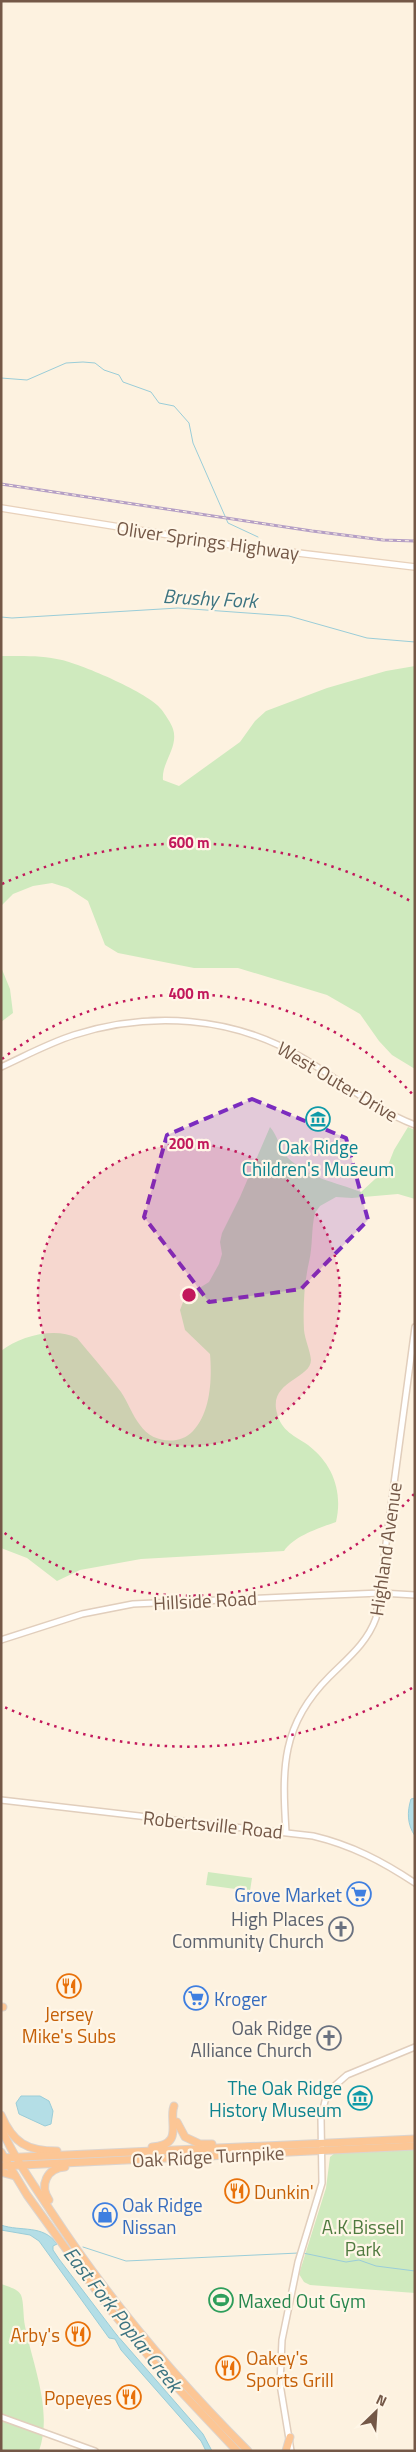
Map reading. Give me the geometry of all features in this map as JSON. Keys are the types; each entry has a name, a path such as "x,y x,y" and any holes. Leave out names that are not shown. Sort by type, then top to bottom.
{"highway":[{"path":"1,2115 15,2138 37,2150 108,2153 163,2145 174,2130 172,2111 174,2106 180,2131 193,2142 262,2146"},
{"path":"1,2128 21,2165 88,2267 166,2366 241,2449"},
{"name":"Oak Ridge Turnpike","path":"2,2156 17,2158 415,2138"},
{"name":"Oak Ridge Turnpike","path":"5,2166 415,2146"},
{"path":"2,2156 5,2166 15,2176 130,2334 156,2365 241,2449"},
{"path":"63,2229 58,2215 46,2194 44,2186 46,2180 53,2170 58,2168 100,2162"},
{"path":"1,2172 15,2176"},
{"path":"286,2451 290,2437"}],"main road":[{"name":"Oliver Springs Highway","path":"1,508 232,544 415,567"}],"street":[{"name":"West Outer Drive","path":"1,1067 72,1035 113,1024 167,1020 209,1023 252,1034 283,1047 315,1065 374,1104 415,1125"},
{"name":"Highland Avenue","path":"286,1832 284,1769 288,1744 295,1723 312,1695 369,1634 376,1618 381,1594 415,1327"},
{"name":"Hillside Road","path":"1,1640 82,1614 133,1604 381,1594 415,1595"},
{"name":"Robertsville Road","path":"1,1800 313,1836 341,1843 375,1858 415,1883"},
{"path":"291,2451 290,2437 283,2407 280,2364 285,2320 300,2255 322,2183 322,2112 331,2089 347,2075 415,2047"},
{"path":"1,2417 95,2451"}],"highlighted area":[{"path":"252,1099 346,1138 368,1220 301,1289 209,1302 144,1217 167,1135"}],"green space":[{"path":"1,656 47,657 72,663 115,680 154,703 168,719 174,736 163,780 179,786 240,742 255,721 266,711 327,688 386,671 415,666 415,1069 392,1055 379,1041 360,1014 327,995 238,968 194,968 118,953 105,945 88,901 68,888 52,883 33,886 13,894 1,906"},
{"path":"1,967 10,989 13,1013 1,1022"},
{"path":"270,1127 284,1153 295,1164 322,1179 361,1192 387,1168 394,1150 408,1127 415,1130 415,1199 398,1194 352,1198 336,1197 320,1206 315,1213 304,1304 304,1330 311,1360 304,1372 284,1387 276,1402 279,1419 285,1429 317,1453 330,1470 337,1489 338,1511 336,1522 300,1537 284,1551 141,1559 80,1570 57,1581 27,1558 1,1548 1,1351 28,1337 48,1333 59,1333 77,1338 121,1392 145,1431 158,1439 166,1440 180,1439 187,1436 199,1423 207,1405 211,1373 210,1354 185,1330 180,1310 185,1297 209,1282 219,1264 222,1254 220,1242 222,1233 240,1197"},
{"path":"208,1872 252,1878 250,1891 206,1885"},
{"name":"A.K.Bissell Park","path":"415,2149 415,2293 310,2285 304,2282 299,2274 326,2188 330,2157 335,2153"},
{"path":"1,2284 17,2291 22,2298 25,2326 43,2404 43,2436 39,2451 1,2451"}],"water":[{"path":"415,1798 415,1836 410,1827 408,1813 411,1799"},
{"path":"21,2096 40,2096 49,2101 53,2111 51,2124 45,2126 19,2114 16,2103"},
{"name":"East Fork Poplar Creek","path":"1,2225 38,2231 51,2238 57,2244 53,2246 53,2250 59,2259 116,2334 203,2434 212,2451 206,2451 201,2441 121,2350 115,2339 109,2338 39,2241 30,2235 1,2230"}],"waterway":[{"path":"1,378 27,380 66,363 95,363 104,370 119,375 123,382 151,392 159,403 174,406 189,423 193,443 228,523 258,537"},
{"name":"Brushy Fork","path":"1,617 12,618 178,608 289,616 367,638 415,642"},
{"path":"83,2247 126,2261 299,2253"},
{"path":"303,2253 346,2262 359,2260 376,2266 415,2271"}],"railway":[{"path":"1,484 312,531 383,540 415,541"}],"place":[{"name":"Oak Ridge Children's Museum","path":"318,1119"},
{"name":"Grove Market","path":"359,1894"},
{"name":"High Places Community Church","path":"341,1929"},
{"name":"Jersey Mike's Subs","path":"69,1986"},
{"name":"Kroger","path":"196,1998"},
{"name":"Oak Ridge Alliance Church","path":"329,2038"},
{"name":"The Oak Ridge History Museum","path":"360,2098"},
{"name":"Dunkin'","path":"237,2191"},
{"name":"Oak Ridge Nissan","path":"105,2215"},
{"name":"Maxed Out Gym","path":"221,2300"},
{"name":"Arby's","path":"78,2334"},
{"name":"Oakey's Sports Grill","path":"228,2368"},
{"name":"Popeyes","path":"129,2397"}]}
